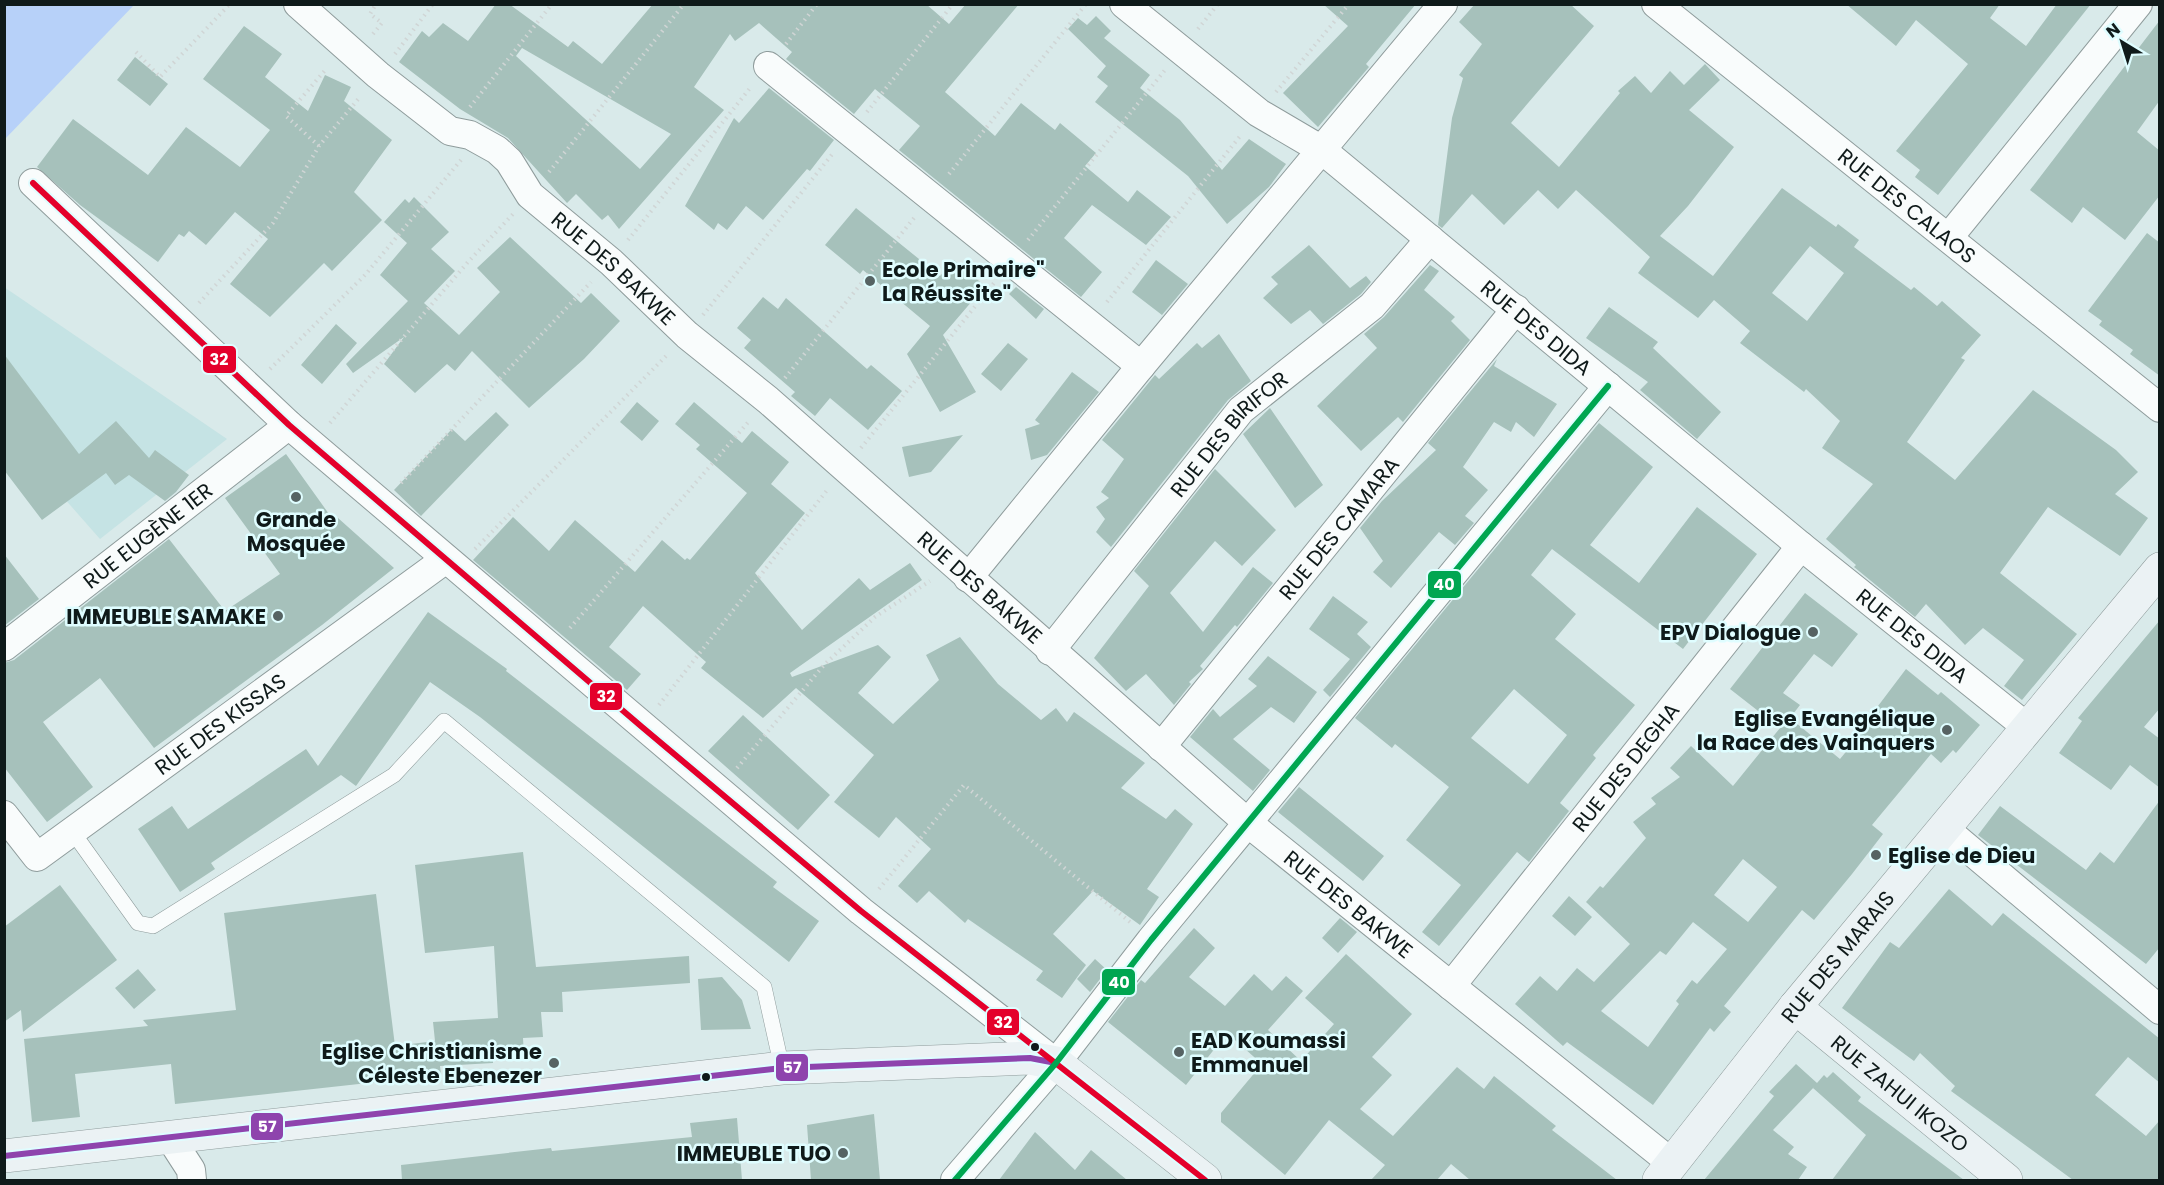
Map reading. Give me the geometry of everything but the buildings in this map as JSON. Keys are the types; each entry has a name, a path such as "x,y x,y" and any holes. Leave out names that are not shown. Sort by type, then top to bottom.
{"street":[{"name":"RUE DES BAKWE","path":"298,4 378,75 450,130 470,135 497,150 509,161 530,195 611,261 687,335 768,400 1050,651 1248,823 1451,986 1666,1172"},
{"name":"RUE DES DIDA","path":"1124,4 1259,113 1322,150 1801,546 2028,728"},
{"path":"961,572 1141,366 1443,4"},
{"name":"RUE DES CALAOS","path":"1656,4 2160,408"},
{"path":"1949,237 2138,4"},
{"path":"768,66 1141,366"},
{"path":"33,183 311,444 642,727 861,911 1204,1180"},
{"name":"RUE DES BIRIFOR","path":"1050,651 1241,410 1372,306 1430,239"},
{"name":"RUE DES CAMARA","path":"1161,747 1516,309"},
{"path":"955,1180 1056,1063 1151,940 1608,386"},
{"name":"RUE EUGÈNE 1ER","path":"4,646 290,425"},
{"name":"RUE DES DEGHA","path":"1451,986 1801,546"},
{"name":"RUE DES KISSAS","path":"4,815 37,857 451,563"},
{"name":"RUE DES MARAIS","path":"1666,1172 1795,1007 1945,830 2160,569"},
{"path":"1945,830 2157,1003"},
{"name":"RUE ZAHUI IKOZO","path":"1795,1007 2006,1180"},
{"path":"4,1156 782,1068 1030,1058 1056,1063"},
{"path":"171,1138 190,1170 192,1180"}],"lane":[{"path":"72,831 138,923 153,926 394,775 444,721 764,987 777,1035 782,1068"}],"path":[{"path":"136,52 160,77 230,4"},
{"path":"180,322 273,223 319,146 433,4"},
{"path":"450,130 552,4"},
{"path":"311,444 415,327 468,262 530,195 684,4"},
{"path":"381,504 611,261 818,4"},
{"path":"451,563 687,335 953,4"},
{"path":"642,727 845,468 1218,4"},
{"path":"1089,324 1349,4"},
{"path":"319,146 286,116 345,47"},
{"path":"250,388 365,275 480,140"},
{"path":"551,649 768,400"},
{"path":"719,790 824,665 875,617 961,572"},
{"path":"861,911 964,785 1151,940"}],"shaded area":[{"path":"4,287 227,439 100,539 5,431"}],"water":[{"path":"4,5 134,5 5,139"}],"transit line":[{"name":"32","path":"33,183 289,425 642,727 861,911 1205,1180"},
{"name":"40","path":"955,1180 1056,1063 1151,940 1608,386"},
{"name":"57","path":"4,1156 782,1068 1030,1058 1056,1063"}],"place":[{"name":"Ecole Primaire\" La Réussite\"","path":"870,281"},
{"name":"Grande Mosquée","path":"296,497"},
{"name":"IMMEUBLE SAMAKE","path":"278,616"},
{"name":"EPV Dialogue","path":"1813,632"},
{"name":"Eglise Evangélique la Race des Vainquers","path":"1947,730"},
{"name":"Eglise de Dieu","path":"1876,855"},
{"name":"EAD Koumassi Emmanuel","path":"1179,1052"},
{"name":"Eglise Christianisme Céleste Ebenezer","path":"554,1063"},
{"name":"IMMEUBLE TUO","path":"843,1153"}]}
